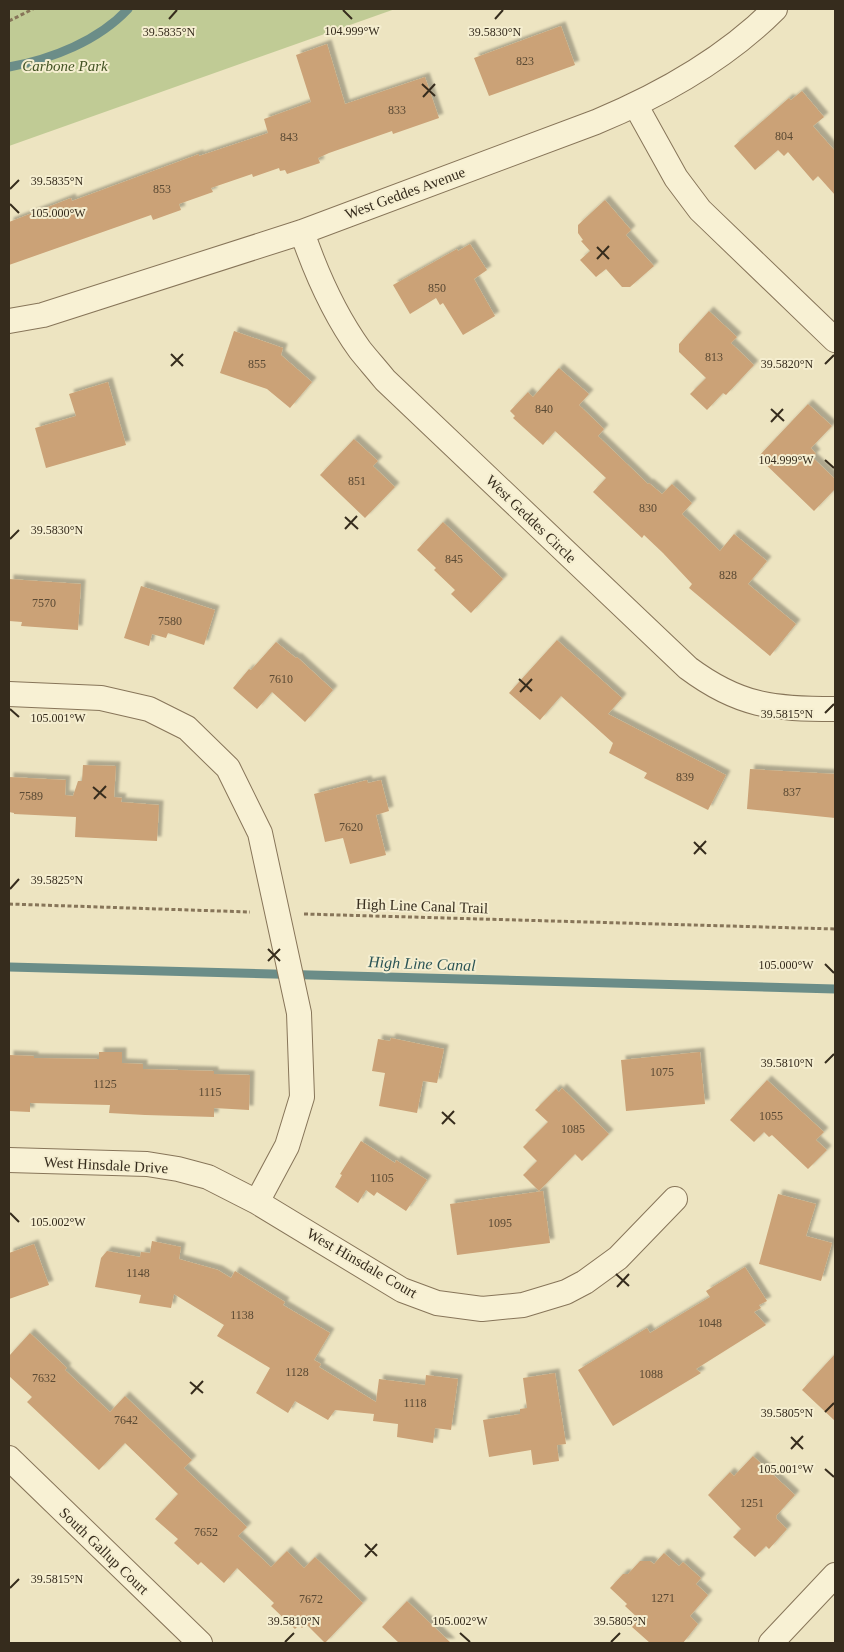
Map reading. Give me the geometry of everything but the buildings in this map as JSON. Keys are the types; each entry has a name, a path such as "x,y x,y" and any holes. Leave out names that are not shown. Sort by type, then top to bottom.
{"street":[{"name":"West Geddes Avenue","path":"9,321 43,315 302,232 587,126 636,106 677,83 729,49 775,9"},
{"path":"636,106 676,178 700,210 835,340"},
{"name":"West Geddes Circle","path":"302,232 313,264 332,305 360,350 385,380 688,668 708,683 734,696 767,706 791,709 835,709"},
{"path":"9,694 101,698 149,709 187,728 228,768 260,833 299,1013 302,1097 287,1146 257,1202"},
{"name":"West Hinsdale Drive","path":"9,1160 147,1164 178,1169 208,1177 257,1202"},
{"name":"West Hinsdale Court","path":"257,1202 402,1290 437,1303 482,1309 523,1305 566,1292 585,1282 618,1258 675,1200"},
{"name":"South Gallup Court","path":"9,1458 200,1643"},
{"path":"771,1643 835,1575"}],"path":[{"path":"9,20 33,9"},
{"name":"High Line Canal Trail","path":"9,904 835,929"}],"green space":[{"name":"Carbone Park","path":"9,9 395,9 9,146"}],"waterway":[{"path":"9,67 42,59 73,47 103,30 128,9"},
{"name":"High Line Canal","path":"9,967 835,989"}]}
